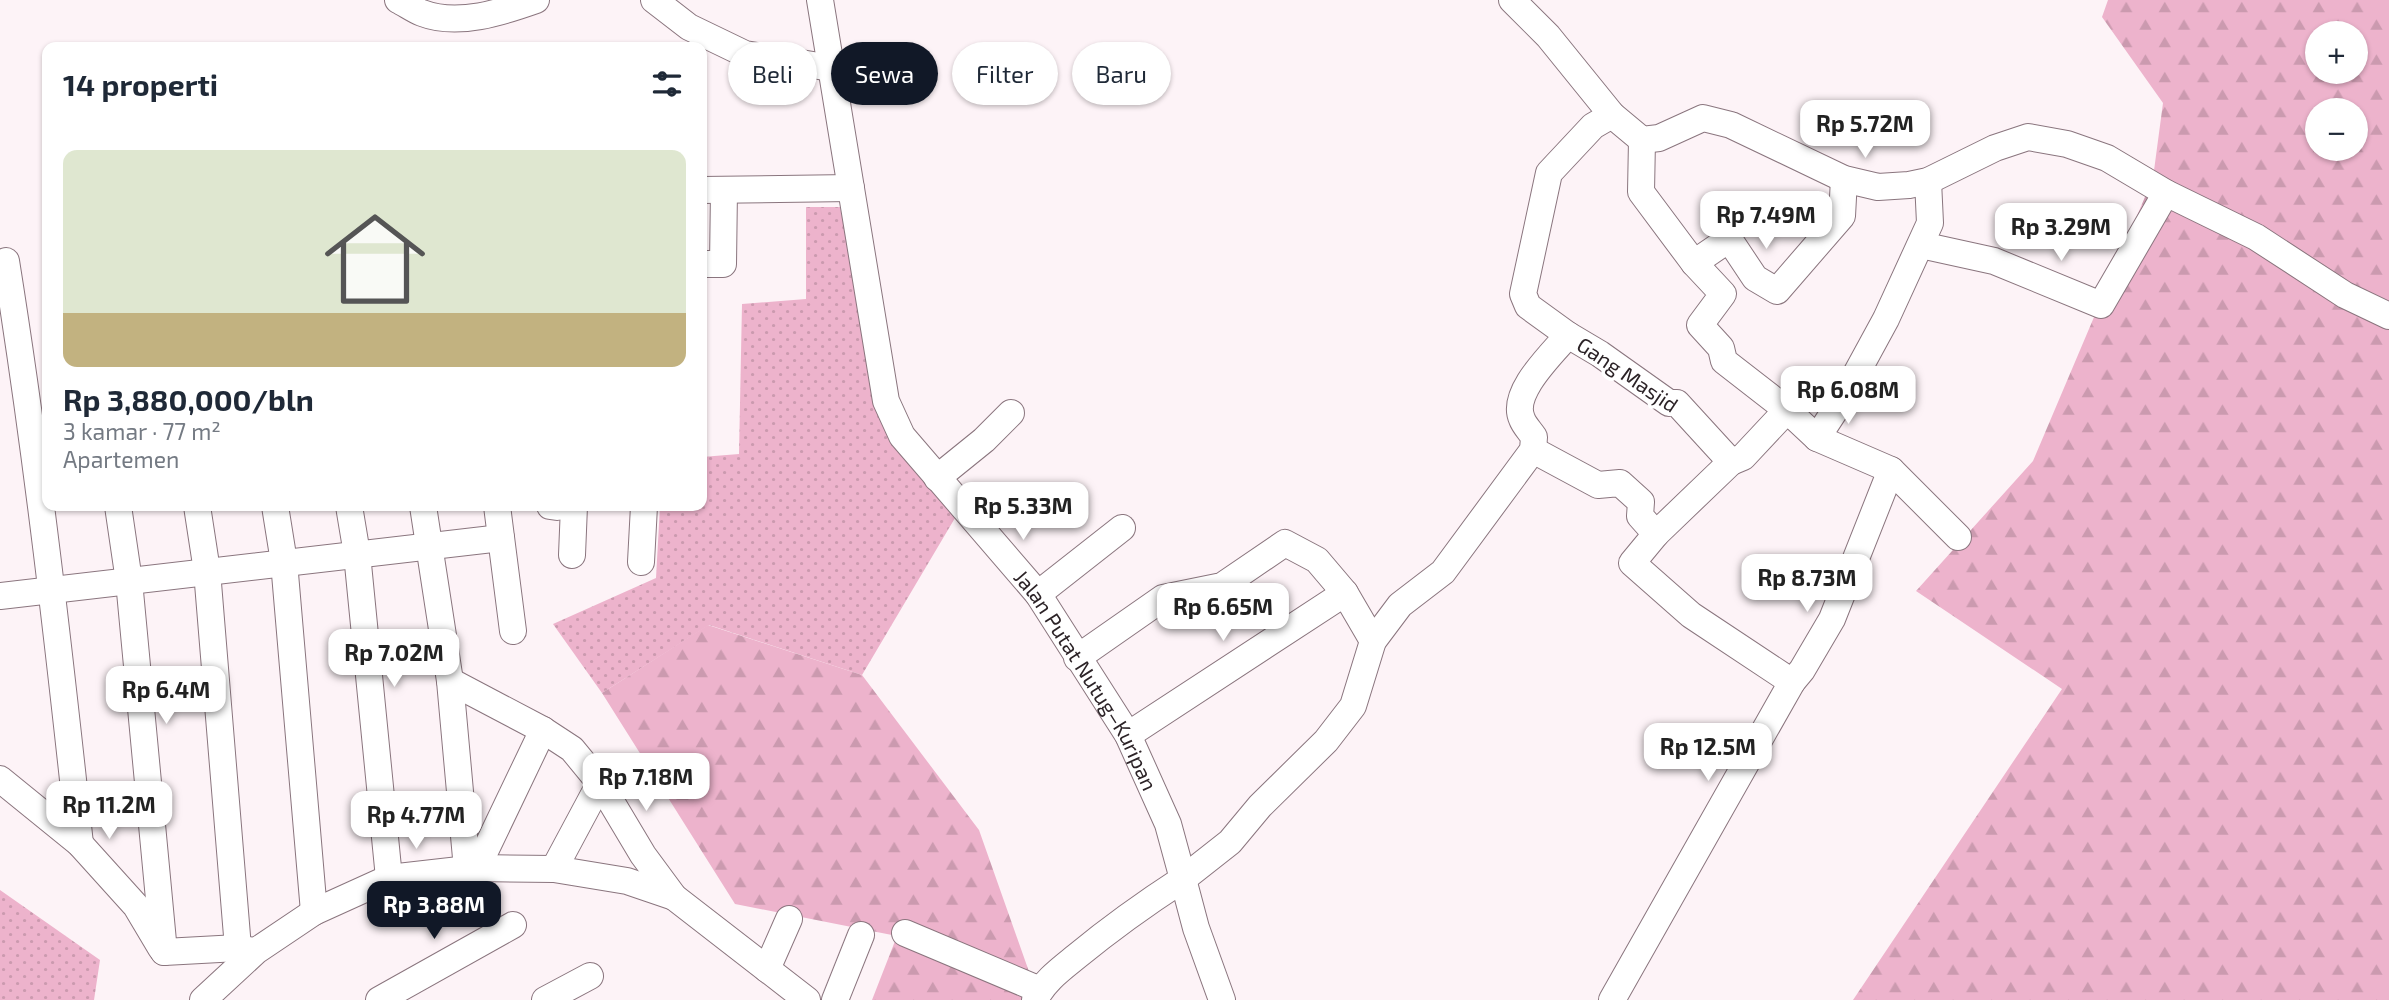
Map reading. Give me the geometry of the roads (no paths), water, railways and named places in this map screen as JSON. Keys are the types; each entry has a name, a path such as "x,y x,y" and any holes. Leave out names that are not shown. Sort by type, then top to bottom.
{"street":[{"path":"398,0 423,14 442,18 468,18 509,10 536,0"},
{"path":"654,0 689,27 745,54 831,68"},
{"name":"Jalan Putat Nutug–Kuripan","path":"820,0 831,68"},
{"path":"1512,0 1548,36 1612,115 1642,140 1659,138 1703,118 1731,124 1844,179 1878,187 1928,181 1996,148 2028,137 2067,144 2107,158 2166,193 2256,237 2345,296 2389,316"},
{"name":"Jalan Putat Nutug–Kuripan","path":"837,105 887,401 902,436 1038,594 1128,735 1168,824 1196,928 1222,1000"},
{"name":"Gang Masjid","path":"1612,115 1593,126 1549,173 1523,294 1528,306 1568,335 1600,354 1669,403 1677,403 1731,461"},
{"path":"1642,140 1641,192 1694,263 1723,294 1700,325 1721,348 1724,360 1787,410 1817,438 1891,470 1958,537"},
{"path":"1694,263 1729,239 1755,278 1777,290 1842,216 1844,179"},
{"path":"1817,438 1843,398 1886,319 1930,223 1928,181"},
{"path":"707,264 723,264 713,190 851,188"},
{"path":"1920,245 1994,261 2101,305 2166,193"},
{"path":"6,261 35,368 42,459"},
{"path":"905,933 1038,995 1055,974 1116,924 1184,879 1230,842 1259,806 1326,741 1353,705 1373,641 1400,605 1443,572 1533,450 1534,437 1521,418 1519,403 1527,385 1568,335"},
{"path":"1787,410 1743,457 1731,461 1656,534 1632,563 1691,615 1792,682"},
{"path":"937,478 984,440 1011,413"},
{"path":"1533,450 1598,485 1620,483 1641,502 1640,516 1656,534"},
{"path":"1612,1000 1792,682 1832,619 1891,470"},
{"path":"46,511 80,844"},
{"path":"119,511 129,581 164,952"},
{"path":"198,511 207,572 247,950"},
{"path":"276,511 284,562 314,912"},
{"path":"350,511 357,554 388,878"},
{"path":"424,511 450,681 472,869"},
{"path":"498,511 513,631"},
{"path":"561,511 572,555"},
{"path":"641,562 644,511"},
{"path":"1038,594 1122,528"},
{"path":"0,596 501,538"},
{"path":"1077,658 1163,598 1222,586 1285,543 1317,560 1345,593 1373,641"},
{"path":"1128,735 1345,593"},
{"path":"450,681 543,730 572,749 600,783 643,855 674,897 807,1000"},
{"path":"472,869 543,730"},
{"path":"0,779 80,844 136,906 164,952"},
{"path":"554,869 600,783"},
{"path":"202,1000 247,950 314,912 388,878 472,869 554,869 627,881 674,897"},
{"path":"767,969 789,919"},
{"path":"396,996 513,925"},
{"path":"835,1000 860,935"},
{"path":"164,952 247,950"},
{"path":"545,1000 590,976"}]}
